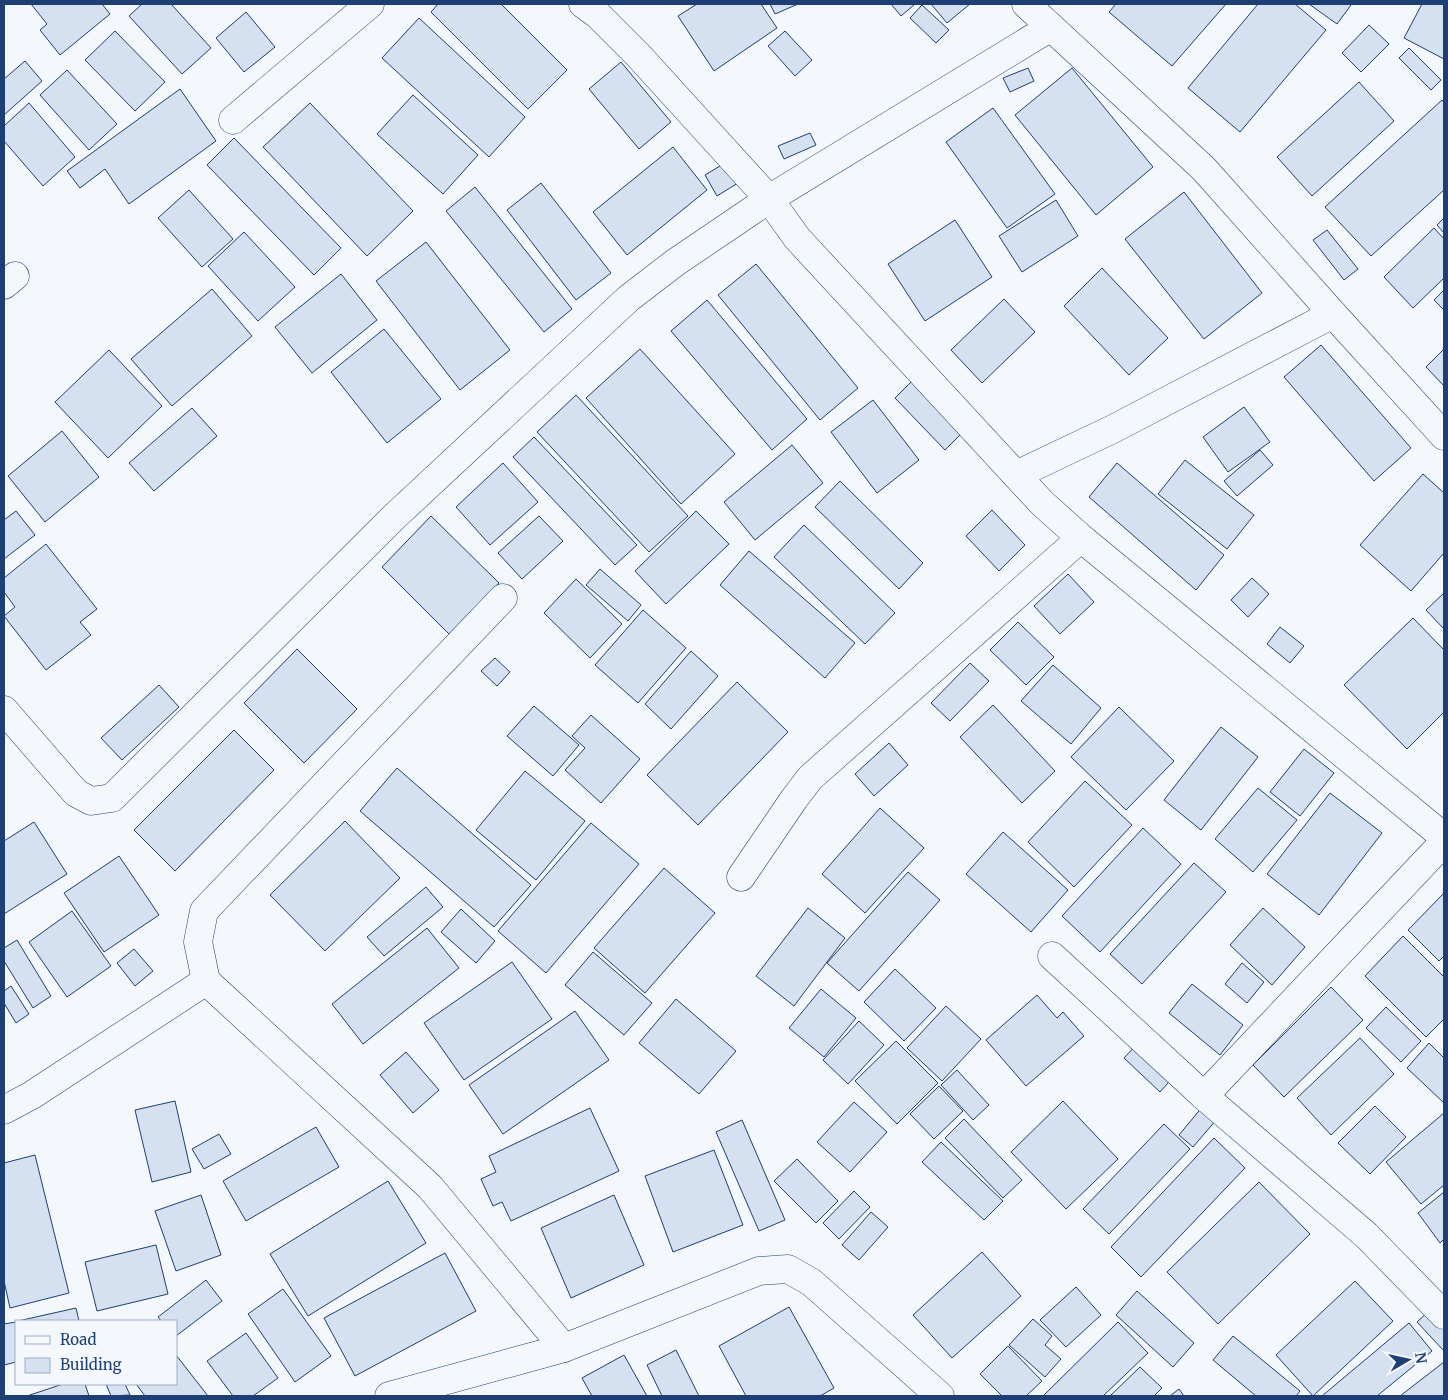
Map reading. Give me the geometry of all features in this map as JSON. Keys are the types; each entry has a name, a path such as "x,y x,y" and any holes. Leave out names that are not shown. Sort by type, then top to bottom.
{"street":[{"path":"233,120 370,4"},
{"path":"583,4 598,15 638,55 769,199 797,238 1042,503 1444,837"},
{"path":"1026,4 1204,169 1444,436"},
{"path":"4,710 76,793 91,801 112,798 394,517 629,298 676,262 769,199 1051,27"},
{"path":"1016,475 1113,429 1333,314"},
{"path":"741,876 810,778 1082,538"},
{"path":"503,598 204,911 198,942 206,981 430,1187 564,1348"},
{"path":"1204,1096 1444,842"},
{"path":"1052,956 1204,1096 1366,1235 1444,1315"},
{"path":"4,1110 32,1095 206,981"},
{"path":"390,1396 564,1348 759,1271 788,1269 811,1282 940,1396"}],"building":[{"path":"31,4 102,4 110,14 60,55 40,30 47,24"},
{"path":"142,4 171,4 211,48 182,74 129,16"},
{"path":"438,4 501,4 567,70 528,109 431,12"},
{"path":"697,4 761,4 777,28 714,71 678,16"},
{"path":"770,4 798,4 775,14"},
{"path":"891,4 915,4 901,16"},
{"path":"931,4 970,4 947,23"},
{"path":"1116,4 1226,4 1172,66 1109,12"},
{"path":"1258,4 1295,4 1326,30 1240,132 1188,88"},
{"path":"1309,4 1350,4 1351,5 1337,24"},
{"path":"1422,4 1444,4 1444,59 1404,38"},
{"path":"922,5 949,30 936,43 910,18"},
{"path":"246,12 275,47 244,72 216,38"},
{"path":"419,18 525,117 489,157 382,58"},
{"path":"1369,25 1389,44 1361,72 1342,53"},
{"path":"115,31 165,82 135,111 85,60"},
{"path":"785,31 812,60 795,76 768,46"},
{"path":"1409,48 1441,80 1431,90 1399,58"},
{"path":"25,61 42,81 4,115 4,79"},
{"path":"621,62 671,122 639,149 589,89"},
{"path":"1028,68 1034,81 1010,92 1003,78"},
{"path":"1072,68 1153,167 1096,215 1015,115"},
{"path":"67,70 117,124 89,150 40,95"},
{"path":"1359,82 1394,121 1312,196 1277,157"},
{"path":"180,89 216,141 129,204 105,169 80,188 67,171"},
{"path":"413,95 478,155 443,194 377,134"},
{"path":"1442,100 1444,103 1444,190 1371,256 1325,207"},
{"path":"29,103 75,157 43,186 4,141 4,126"},
{"path":"310,103 413,211 367,256 263,147"},
{"path":"993,108 1055,194 1007,228 946,142"},
{"path":"810,133 816,145 784,159 778,146"},
{"path":"234,138 341,248 314,275 207,165"},
{"path":"673,147 707,190 627,255 593,212"},
{"path":"725,163 738,183 717,196 705,175"},
{"path":"541,183 611,273 576,300 507,210"},
{"path":"475,187 572,309 544,332 446,211"},
{"path":"189,190 233,239 202,267 158,218"},
{"path":"1184,192 1262,293 1204,339 1125,239"},
{"path":"1056,200 1078,236 1022,272 999,236"},
{"path":"1444,218 1444,233 1437,225"},
{"path":"955,220 992,277 925,321 888,264"},
{"path":"1434,228 1444,239 1444,278 1413,308 1384,277"},
{"path":"1327,230 1358,269 1344,280 1313,240"},
{"path":"244,232 295,287 258,321 208,266"},
{"path":"426,242 510,350 460,390 376,281"},
{"path":"756,264 858,388 820,420 718,295"},
{"path":"1102,268 1168,338 1129,375 1064,306"},
{"path":"341,274 377,320 312,373 275,327"},
{"path":"212,289 252,336 172,406 131,359"},
{"path":"1444,290 1444,310 1434,300"},
{"path":"1004,299 1035,332 982,383 951,350"},
{"path":"707,300 807,419 772,450 671,331"},
{"path":"384,329 441,399 387,443 331,372"},
{"path":"1321,345 1411,448 1374,481 1284,377"},
{"path":"640,349 735,454 681,504 586,398"},
{"path":"1444,349 1444,386 1426,367"},
{"path":"109,350 162,406 108,458 55,402"},
{"path":"915,378 965,430 945,450 895,398"},
{"path":"576,395 688,516 649,552 537,432"},
{"path":"873,400 919,460 877,493 831,432"},
{"path":"1244,407 1270,442 1228,472 1203,437"},
{"path":"192,408 217,436 154,491 129,463"},
{"path":"62,431 99,477 45,522 8,476"},
{"path":"534,437 637,545 615,565 513,457"},
{"path":"792,445 823,483 755,540 724,502"},
{"path":"1260,450 1273,465 1237,496 1224,481"},
{"path":"1185,460 1254,515 1227,549 1158,494"},
{"path":"503,463 538,502 490,545 456,507"},
{"path":"1117,463 1224,555 1196,590 1089,497"},
{"path":"1423,474 1444,493 1444,553 1411,591 1360,545"},
{"path":"840,481 923,563 899,589 815,507"},
{"path":"992,510 1025,545 999,571 966,536"},
{"path":"16,511 35,535 4,559 4,520"},
{"path":"696,511 729,544 666,604 635,571"},
{"path":"431,516 499,583 449,634 382,567"},
{"path":"539,516 563,541 522,579 498,553"},
{"path":"804,525 895,613 865,644 774,557"},
{"path":"46,544 97,609 80,622 91,635 46,670 4,616 15,607 4,592 4,578"},
{"path":"749,551 855,643 825,678 720,585"},
{"path":"600,569 641,605 628,621 586,585"},
{"path":"1068,574 1094,602 1060,634 1034,606"},
{"path":"1252,578 1269,594 1248,617 1231,600"},
{"path":"576,579 622,624 590,658 544,613"},
{"path":"1444,593 1444,629 1426,610"},
{"path":"643,610 686,648 638,703 595,665"},
{"path":"1413,618 1444,650 1444,712 1407,749 1344,685"},
{"path":"1018,622 1054,657 1026,685 990,650"},
{"path":"1280,627 1304,646 1290,663 1267,644"},
{"path":"297,649 357,709 304,763 244,703"},
{"path":"691,651 718,676 671,729 645,704"},
{"path":"495,658 510,672 497,686 481,671"},
{"path":"970,663 989,681 950,721 931,703"},
{"path":"1053,665 1101,708 1071,744 1021,701"},
{"path":"737,682 788,732 698,825 647,775"},
{"path":"159,685 179,707 122,760 101,738"},
{"path":"993,705 1055,771 1022,803 960,737"},
{"path":"534,706 579,745 553,776 507,736"},
{"path":"1119,707 1174,761 1126,810 1071,757"},
{"path":"591,715 640,759 601,803 565,770 585,748 572,736"},
{"path":"1221,727 1258,757 1201,830 1164,800"},
{"path":"234,730 274,770 175,871 134,830"},
{"path":"889,743 908,765 874,796 855,774"},
{"path":"1304,749 1334,773 1300,816 1270,792"},
{"path":"397,768 531,885 494,927 360,811"},
{"path":"525,771 585,821 536,880 476,830"},
{"path":"1085,781 1132,825 1074,887 1028,842"},
{"path":"1258,788 1297,820 1253,872 1215,839"},
{"path":"1330,793 1382,833 1319,915 1267,874"},
{"path":"880,808 924,848 865,913 822,874"},
{"path":"345,821 400,878 325,951 270,895"},
{"path":"34,822 67,874 4,914 4,841"},
{"path":"591,823 639,864 546,973 498,931"},
{"path":"1143,828 1181,864 1100,952 1062,916"},
{"path":"1003,832 1068,890 1031,932 966,874"},
{"path":"119,856 159,915 104,952 64,893"},
{"path":"1194,863 1226,892 1142,984 1110,954"},
{"path":"664,868 715,913 645,993 594,948"},
{"path":"908,872 940,900 859,991 827,963"},
{"path":"426,887 443,907 384,956 367,937"},
{"path":"1444,893 1444,956 1439,961 1408,930"},
{"path":"808,908 845,938 794,1006 756,976"},
{"path":"1263,908 1305,947 1272,985 1230,945"},
{"path":"461,909 495,941 476,963 441,932"},
{"path":"72,911 111,966 67,997 29,942"},
{"path":"427,928 459,968 363,1044 332,1004"},
{"path":"1403,936 1444,977 1444,1019 1426,1037 1365,976"},
{"path":"17,940 51,996 33,1008 4,961 4,948"},
{"path":"134,949 153,971 135,986 117,963"},
{"path":"593,952 652,1003 624,1035 565,985"},
{"path":"512,962 552,1019 464,1080 424,1023"},
{"path":"1242,963 1264,982 1247,1003 1225,984"},
{"path":"895,969 936,1008 904,1041 864,1002"},
{"path":"1192,984 1243,1025 1220,1055 1169,1013"},
{"path":"11,986 29,1014 16,1023 4,1003 4,991"},
{"path":"1331,987 1363,1020 1284,1097 1253,1065"},
{"path":"821,989 856,1018 824,1057 789,1028"},
{"path":"1037,995 1057,1018 1063,1012 1084,1036 1026,1086 986,1040"},
{"path":"676,999 736,1051 699,1094 639,1043"},
{"path":"946,1006 981,1039 942,1081 907,1048"},
{"path":"1386,1007 1421,1041 1401,1062 1366,1028"},
{"path":"575,1011 609,1060 503,1134 469,1085"},
{"path":"859,1021 884,1045 848,1084 823,1060"},
{"path":"1360,1038 1394,1074 1331,1135 1297,1098"},
{"path":"896,1041 938,1083 897,1124 855,1081"},
{"path":"1139,1042 1175,1075 1160,1092 1124,1058"},
{"path":"1429,1043 1444,1058 1444,1103 1407,1068"},
{"path":"406,1052 439,1090 413,1113 380,1075"},
{"path":"957,1070 989,1105 973,1120 941,1085"},
{"path":"939,1086 963,1111 934,1139 910,1114"},
{"path":"175,1101 191,1172 152,1182 135,1110"},
{"path":"1063,1101 1118,1159 1066,1209 1011,1152"},
{"path":"854,1102 887,1132 850,1172 817,1142"},
{"path":"1203,1106 1217,1119 1193,1147 1179,1135"},
{"path":"1375,1106 1406,1137 1370,1174 1338,1143"},
{"path":"590,1108 619,1171 511,1221 502,1202 493,1206 481,1179 496,1172 489,1156"},
{"path":"1444,1113 1444,1185 1421,1204 1386,1162"},
{"path":"964,1119 1022,1180 1003,1198 945,1138"},
{"path":"742,1120 785,1220 759,1231 716,1132"},
{"path":"1164,1124 1190,1149 1109,1234 1083,1209"},
{"path":"316,1127 339,1167 246,1221 223,1181"},
{"path":"219,1134 231,1154 204,1169 192,1149"},
{"path":"1214,1138 1245,1168 1141,1277 1111,1247"},
{"path":"941,1142 1003,1201 984,1220 922,1162"},
{"path":"714,1150 743,1225 673,1252 645,1176"},
{"path":"35,1155 69,1293 10,1308 4,1281 4,1163"},
{"path":"797,1159 838,1201 816,1223 774,1181"},
{"path":"388,1181 426,1243 308,1316 270,1254"},
{"path":"1259,1182 1310,1234 1218,1324 1167,1272"},
{"path":"854,1191 870,1207 839,1239 823,1223"},
{"path":"1444,1192 1444,1239 1440,1243 1418,1213"},
{"path":"201,1195 221,1255 176,1271 155,1211"},
{"path":"614,1195 644,1265 571,1298 541,1228"},
{"path":"871,1212 888,1227 859,1260 842,1245"},
{"path":"156,1245 168,1294 97,1311 85,1262"},
{"path":"982,1252 1021,1296 952,1358 913,1315"},
{"path":"445,1253 476,1311 355,1376 324,1318"},
{"path":"206,1280 222,1301 178,1334 178,1320 160,1320 158,1317"},
{"path":"1355,1281 1393,1321 1313,1396 1276,1355"},
{"path":"1076,1287 1101,1315 1066,1347 1040,1320"},
{"path":"283,1289 331,1356 295,1382 248,1314"},
{"path":"1137,1291 1194,1343 1173,1367 1116,1315"},
{"path":"789,1307 834,1388 820,1396 746,1396 719,1346"},
{"path":"76,1308 79,1320 22,1320"},
{"path":"1430,1310 1444,1324 1444,1351 1417,1322"},
{"path":"1033,1319 1052,1336 1045,1345 1061,1359 1045,1377 1009,1345"},
{"path":"15,1322 15,1362 4,1365 4,1324"},
{"path":"1118,1322 1148,1353 1103,1396 1043,1396"},
{"path":"1409,1323 1432,1351 1377,1396 1322,1396"},
{"path":"246,1333 278,1378 253,1396 233,1396 207,1361"},
{"path":"1233,1336 1300,1391 1296,1396 1256,1396 1213,1360"},
{"path":"1008,1346 1042,1381 1026,1396 1002,1396 980,1374"},
{"path":"676,1350 699,1396 662,1396 647,1365"},
{"path":"624,1355 647,1396 592,1396 582,1378"},
{"path":"178,1358 208,1396 145,1396 137,1385 178,1385"},
{"path":"1444,1362 1444,1396 1400,1396"},
{"path":"1140,1367 1162,1388 1154,1396 1110,1396"},
{"path":"60,1385 85,1385 89,1396 27,1396"},
{"path":"106,1385 125,1385 130,1395 111,1396"},
{"path":"1179,1389 1184,1396 1170,1396"}]}
